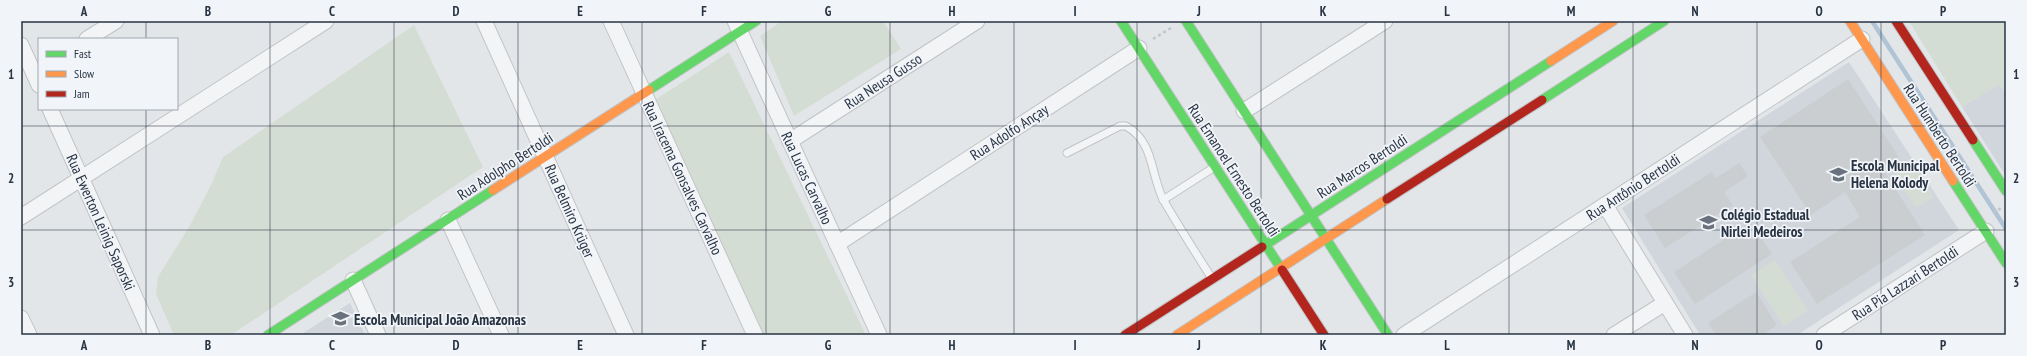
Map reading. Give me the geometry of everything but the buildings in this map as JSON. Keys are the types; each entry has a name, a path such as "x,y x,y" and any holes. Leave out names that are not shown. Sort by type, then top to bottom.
{"street":[{"path":"89,38 116,21"},
{"path":"21,217 326,21"},
{"name":"Rua Belmiro Krüger","path":"484,21 626,335"},
{"name":"Rua Iracema Gonsalves Carvalho","path":"611,21 755,335"},
{"name":"Rua Adolpho Bertoldi","path":"268,335 644,93 737,26 756,21"},
{"name":"Rua Neusa Gusso","path":"790,141 977,21"},
{"name":"Rua Emanoel Ernesto Bertoldi","path":"1121,21 1324,335"},
{"path":"1186,21 1388,335"},
{"path":"1244,111 1385,21"},
{"name":"Rua Marcos Bertoldi","path":"1125,335 1613,21"},
{"path":"1177,335 1664,21"},
{"name":"Rua Humberto Bertoldi","path":"1850,21 2006,263"},
{"name":"Rua Humberto Bertoldi","path":"1896,21 2006,191"},
{"name":"Rua Lucas Carvalho","path":"737,26 879,335"},
{"name":"Rua Antônio Bertoldi","path":"1404,335 1862,40"},
{"path":"21,45 37,76"},
{"name":"Rua Adolfo Ançay","path":"837,244 1139,48"},
{"name":"Rua Ewerton Leinig Saporski","path":"50,110 152,335"},
{"path":"1605,205 1685,335"},
{"path":"448,220 501,335"},
{"name":"Rua Pia Lazzari Bertoldi","path":"1824,335 1986,232"},
{"path":"353,280 378,335"},
{"path":"1614,335 1665,302"},
{"path":"21,318 29,335"}],"lane":[{"path":"1068,153 1120,126 1126,126 1139,136 1148,148 1157,184 1163,200 1212,279"},
{"path":"1163,200 1215,167"}],"path":[{"path":"1139,48 1175,25"}],"shaded area":[{"path":"782,21 883,21 901,49 794,116 760,36"},
{"path":"1914,21 2006,21 2006,92 1998,85 1962,107 1910,23"},
{"path":"414,25 483,167 231,335 174,335 156,294 158,277 189,227 211,185 223,157"},
{"path":"729,52 866,335 759,335 650,103"},
{"path":"1849,62 1959,230 1797,335 1700,335 1622,208"},
{"path":"1998,84 2006,92 2006,176 1962,107"},
{"path":"1912,162 1934,197 1916,208 1894,174"},
{"path":"1775,260 1808,310 1784,326 1751,275"},
{"name":"Escola Municipal João Amazonas","path":"350,303 365,335 300,335"}],"waterway":[{"path":"1872,21 2006,229"}],"traffic: fast":[{"path":"649,90 756,21"},
{"path":"1121,21 1282,270"},
{"path":"1186,21 1388,335"},
{"path":"1542,100 1664,21"},
{"path":"1262,247 1551,61"},
{"path":"1973,140 2006,191"},
{"path":"1953,181 2006,263"},
{"path":"268,335 493,190"}],"traffic: slow":[{"path":"1551,61 1613,21"},
{"path":"1850,21 1953,181"},
{"path":"493,190 649,90"},
{"path":"1177,335 1387,199"}],"traffic: jam":[{"path":"1896,21 1973,140"},
{"path":"1387,199 1542,100"},
{"path":"1125,335 1262,247"},
{"path":"1282,270 1324,335"}],"place":[{"name":"Escola Municipal Helena Kolody","path":"1838,174"},
{"name":"Colégio Estadual Nirlei Medeiros","path":"1708,223"},
{"name":"Escola Municipal João Amazonas","path":"341,319"}]}
